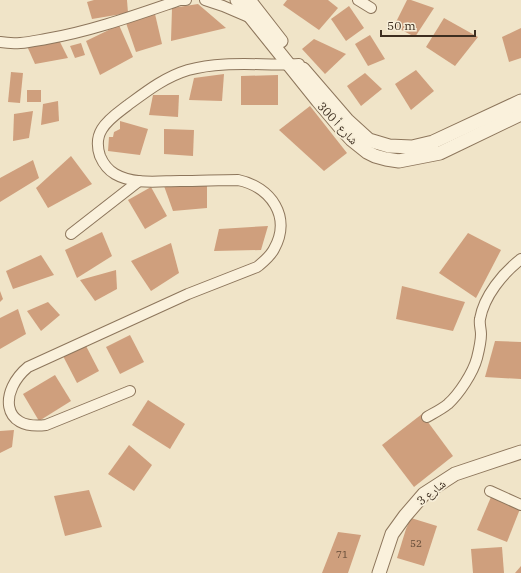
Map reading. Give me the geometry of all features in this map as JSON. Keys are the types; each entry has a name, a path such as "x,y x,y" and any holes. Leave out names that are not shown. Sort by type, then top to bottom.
{"street":[{"path":"0,42 13,44 69,35 110,24 180,0 186,0"},
{"path":"205,0 268,25"},
{"name":"شارع أ 300","path":"237,0 250,18 294,65"},
{"name":"شارع أ 300","path":"249,0 268,25 318,101 352,140 367,152 375,156 399,161 440,153 463,135 521,101"},
{"path":"358,0 371,8"},
{"path":"130,391 46,425 38,426 19,423 6,412 4,406 5,397 12,382 19,373 28,367 188,294 257,267 266,260 274,250 278,240 280,228 279,216 275,205 268,196 260,188 249,182 238,180 138,182 115,174 107,168 101,160 98,151 98,140 101,131 106,122 158,83 187,70 206,66 248,64 294,65"},
{"name":"شارع أ 300","path":"463,135 521,114"},
{"path":"71,234 138,182"},
{"path":"427,417 448,404 464,386 477,360 480,342 480,320 484,306 503,276 521,260"},
{"name":"شارع 3","path":"379,573 392,534 424,494 455,474 521,452"},
{"path":"490,490 521,505"}],"building":[{"path":"94,0 127,0 128,13 92,19 87,2"},
{"path":"287,0 328,0 338,8 319,30 283,5"},
{"path":"407,0 434,8 415,37 394,26"},
{"path":"198,4 226,28 171,41 172,8"},
{"path":"349,6 364,28 346,41 331,19"},
{"path":"155,14 162,44 136,52 126,23"},
{"path":"444,18 478,37 455,66 426,47"},
{"path":"119,25 133,57 100,75 86,41"},
{"path":"521,28 521,58 509,62 502,37"},
{"path":"370,35 385,59 368,66 355,44"},
{"path":"58,38 68,58 35,64 27,46"},
{"path":"314,39 346,54 325,74 302,49"},
{"path":"81,43 85,55 75,58 70,46"},
{"path":"416,70 434,91 411,110 395,84"},
{"path":"11,72 23,73 20,103 8,102"},
{"path":"365,73 382,89 361,106 347,86"},
{"path":"224,74 222,101 189,100 194,78"},
{"path":"278,75 278,105 241,105 241,76"},
{"path":"27,90 41,90 41,102 27,102"},
{"path":"153,95 179,95 178,117 149,115"},
{"path":"58,101 59,121 41,125 43,104"},
{"path":"310,106 347,153 324,171 279,130"},
{"path":"33,111 29,138 13,141 14,114"},
{"path":"120,121 148,129 140,155 108,151 109,137 113,137 114,132 120,129"},
{"path":"164,129 194,130 193,156 164,154"},
{"path":"71,156 92,184 48,208 36,188"},
{"path":"33,160 39,178 0,202 0,178"},
{"path":"207,182 207,208 173,211 164,186"},
{"path":"151,187 167,216 145,229 128,200"},
{"path":"268,226 261,250 214,251 219,229"},
{"path":"102,232 112,256 77,278 65,250"},
{"path":"468,233 501,250 476,298 439,273"},
{"path":"171,243 179,273 151,291 131,261"},
{"path":"41,255 54,275 13,289 6,271"},
{"path":"116,270 117,289 95,301 80,280"},
{"path":"402,286 465,302 453,331 396,319"},
{"path":"0,291 3,299 0,302"},
{"path":"48,302 60,315 41,331 27,311"},
{"path":"18,309 26,334 0,349 0,318"},
{"path":"130,335 144,362 120,374 106,347"},
{"path":"495,341 521,342 521,379 485,377"},
{"path":"85,344 99,371 77,383 63,356"},
{"path":"55,375 71,401 39,421 23,394"},
{"path":"148,400 185,424 170,449 132,425"},
{"path":"422,414 453,456 414,487 382,445"},
{"path":"14,430 12,447 0,453 0,431"},
{"path":"129,445 152,465 134,491 108,474"},
{"path":"89,490 102,527 65,536 54,496"},
{"path":"491,497 520,509 507,542 477,530"},
{"path":"411,518 437,526 424,566 397,558"},
{"path":"338,532 361,535 348,573 322,573"},
{"path":"502,547 504,573 473,573 471,549"},
{"path":"521,566 521,573 515,573"}]}
